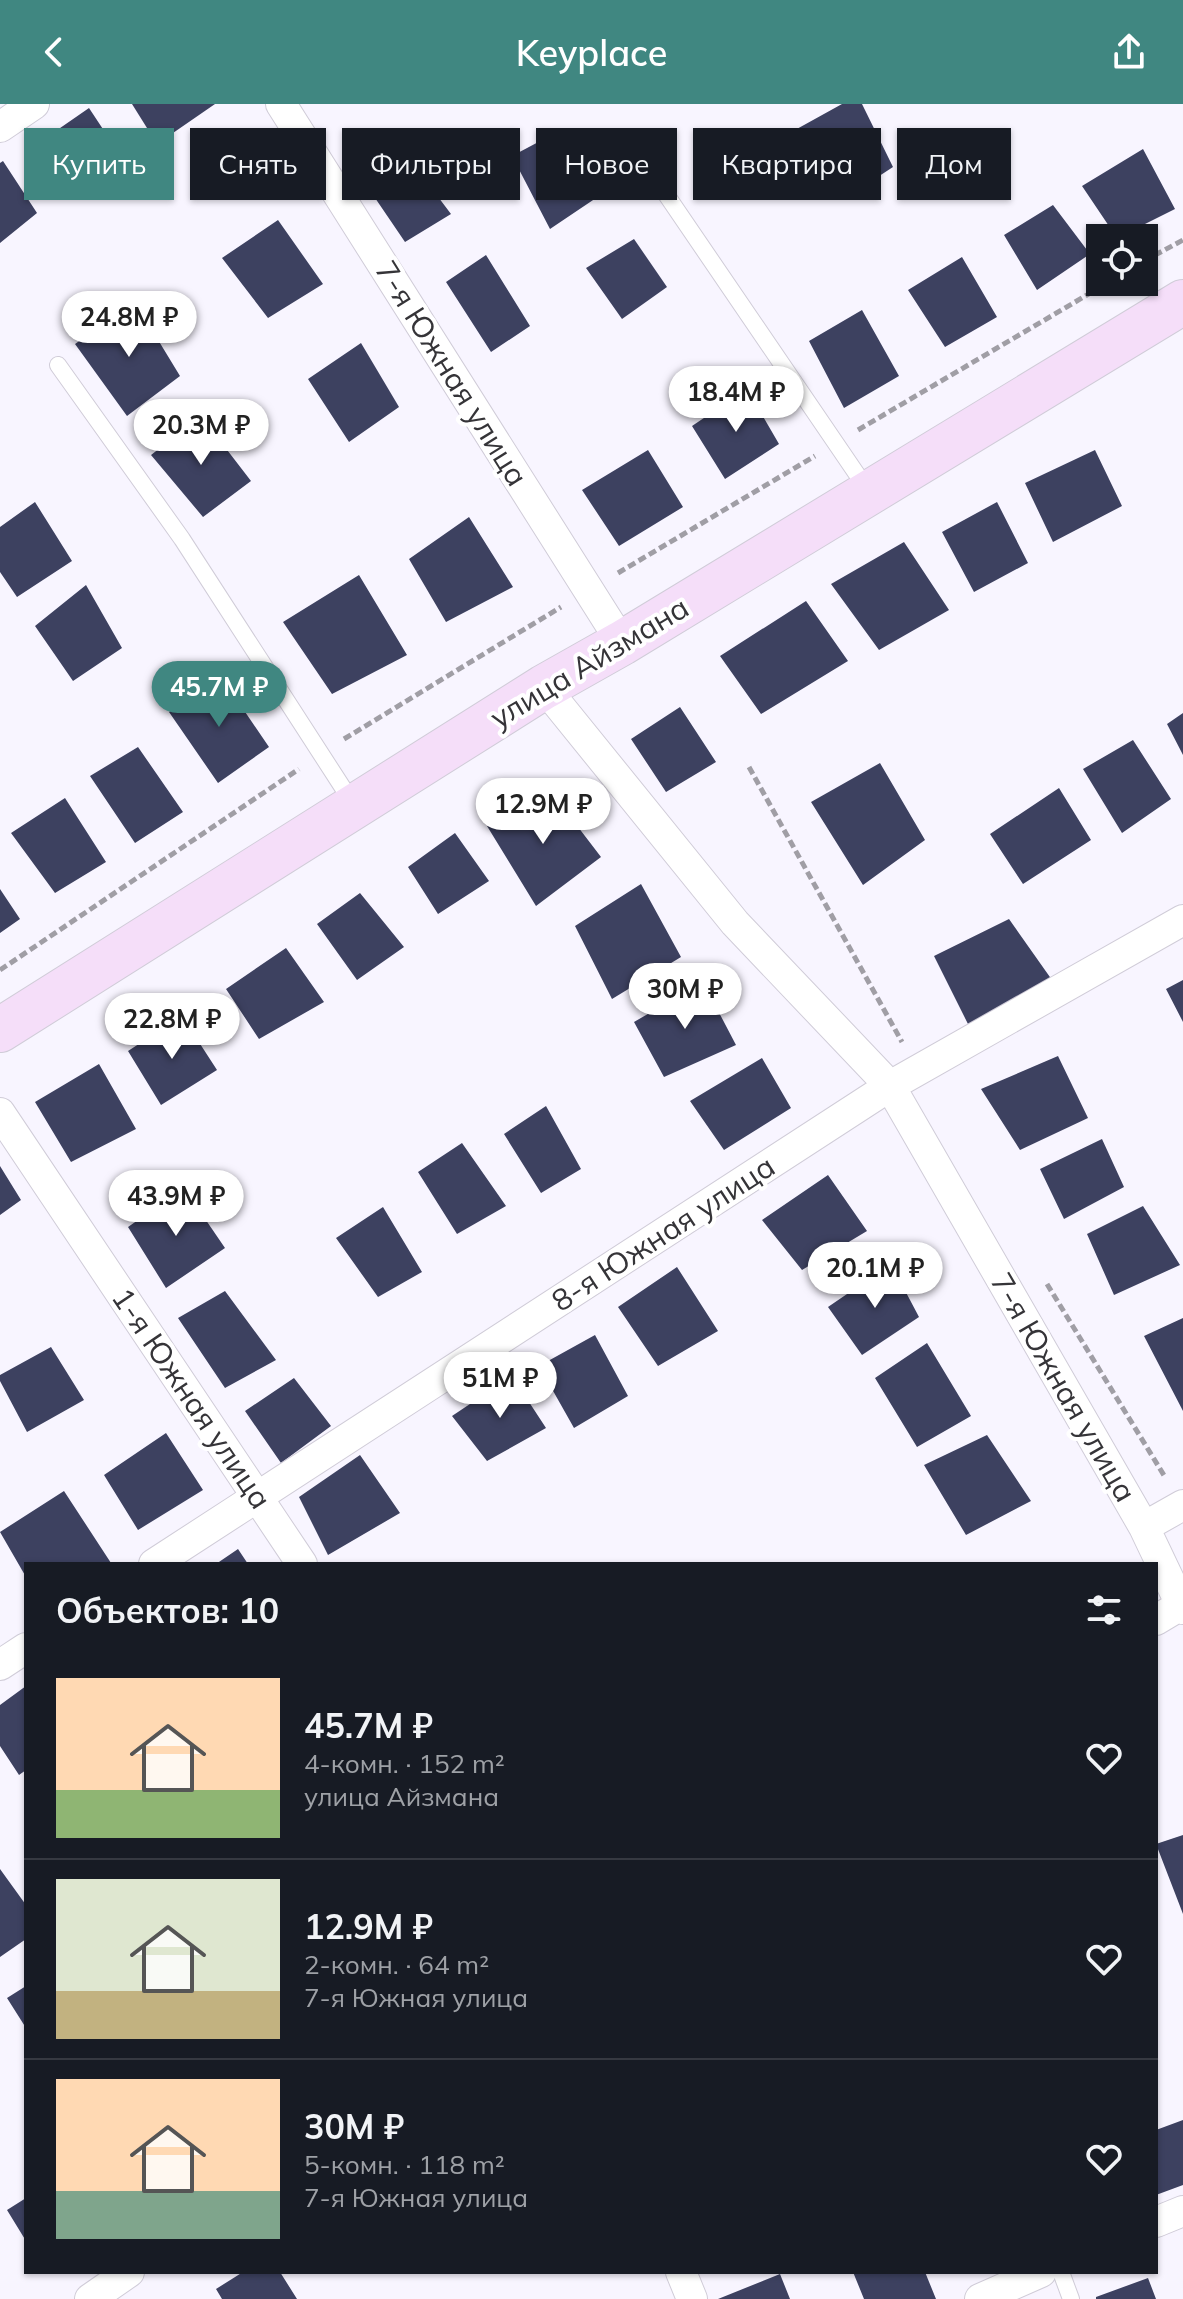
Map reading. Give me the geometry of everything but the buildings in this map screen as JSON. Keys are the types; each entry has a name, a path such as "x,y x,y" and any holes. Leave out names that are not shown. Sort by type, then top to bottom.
{"street":[{"path":"0,127 34,104"},
{"name":"7-я Южная улица","path":"281,104 622,643"},
{"name":"улица Айзмана","path":"0,1030 544,687 622,643 1183,302"},
{"name":"7-я Южная улица","path":"544,687 735,923 890,1086 1144,1527 1156,1562"},
{"name":"8-я Южная улица","path":"157,1562 890,1086 1183,920"},
{"name":"1-я Южная улица","path":"0,1113 301,1562"},
{"path":"1144,1527 1183,1505"},
{"name":"7-я Южная улица","path":"1158,1568 1173,1611"},
{"path":"0,1665 24,1649"},
{"path":"1158,2221 1183,2211"},
{"path":"90,2299 126,2274"},
{"path":"682,2274 692,2299"},
{"path":"980,2299 1036,2274"}],"lane":[{"path":"670,200 869,492"},
{"path":"58,365 182,539 355,807"},
{"path":"1062,2274 1071,2299"}],"path":[{"path":"1158,253 1183,240"},
{"path":"0,970 322,753 1086,296"}]}
